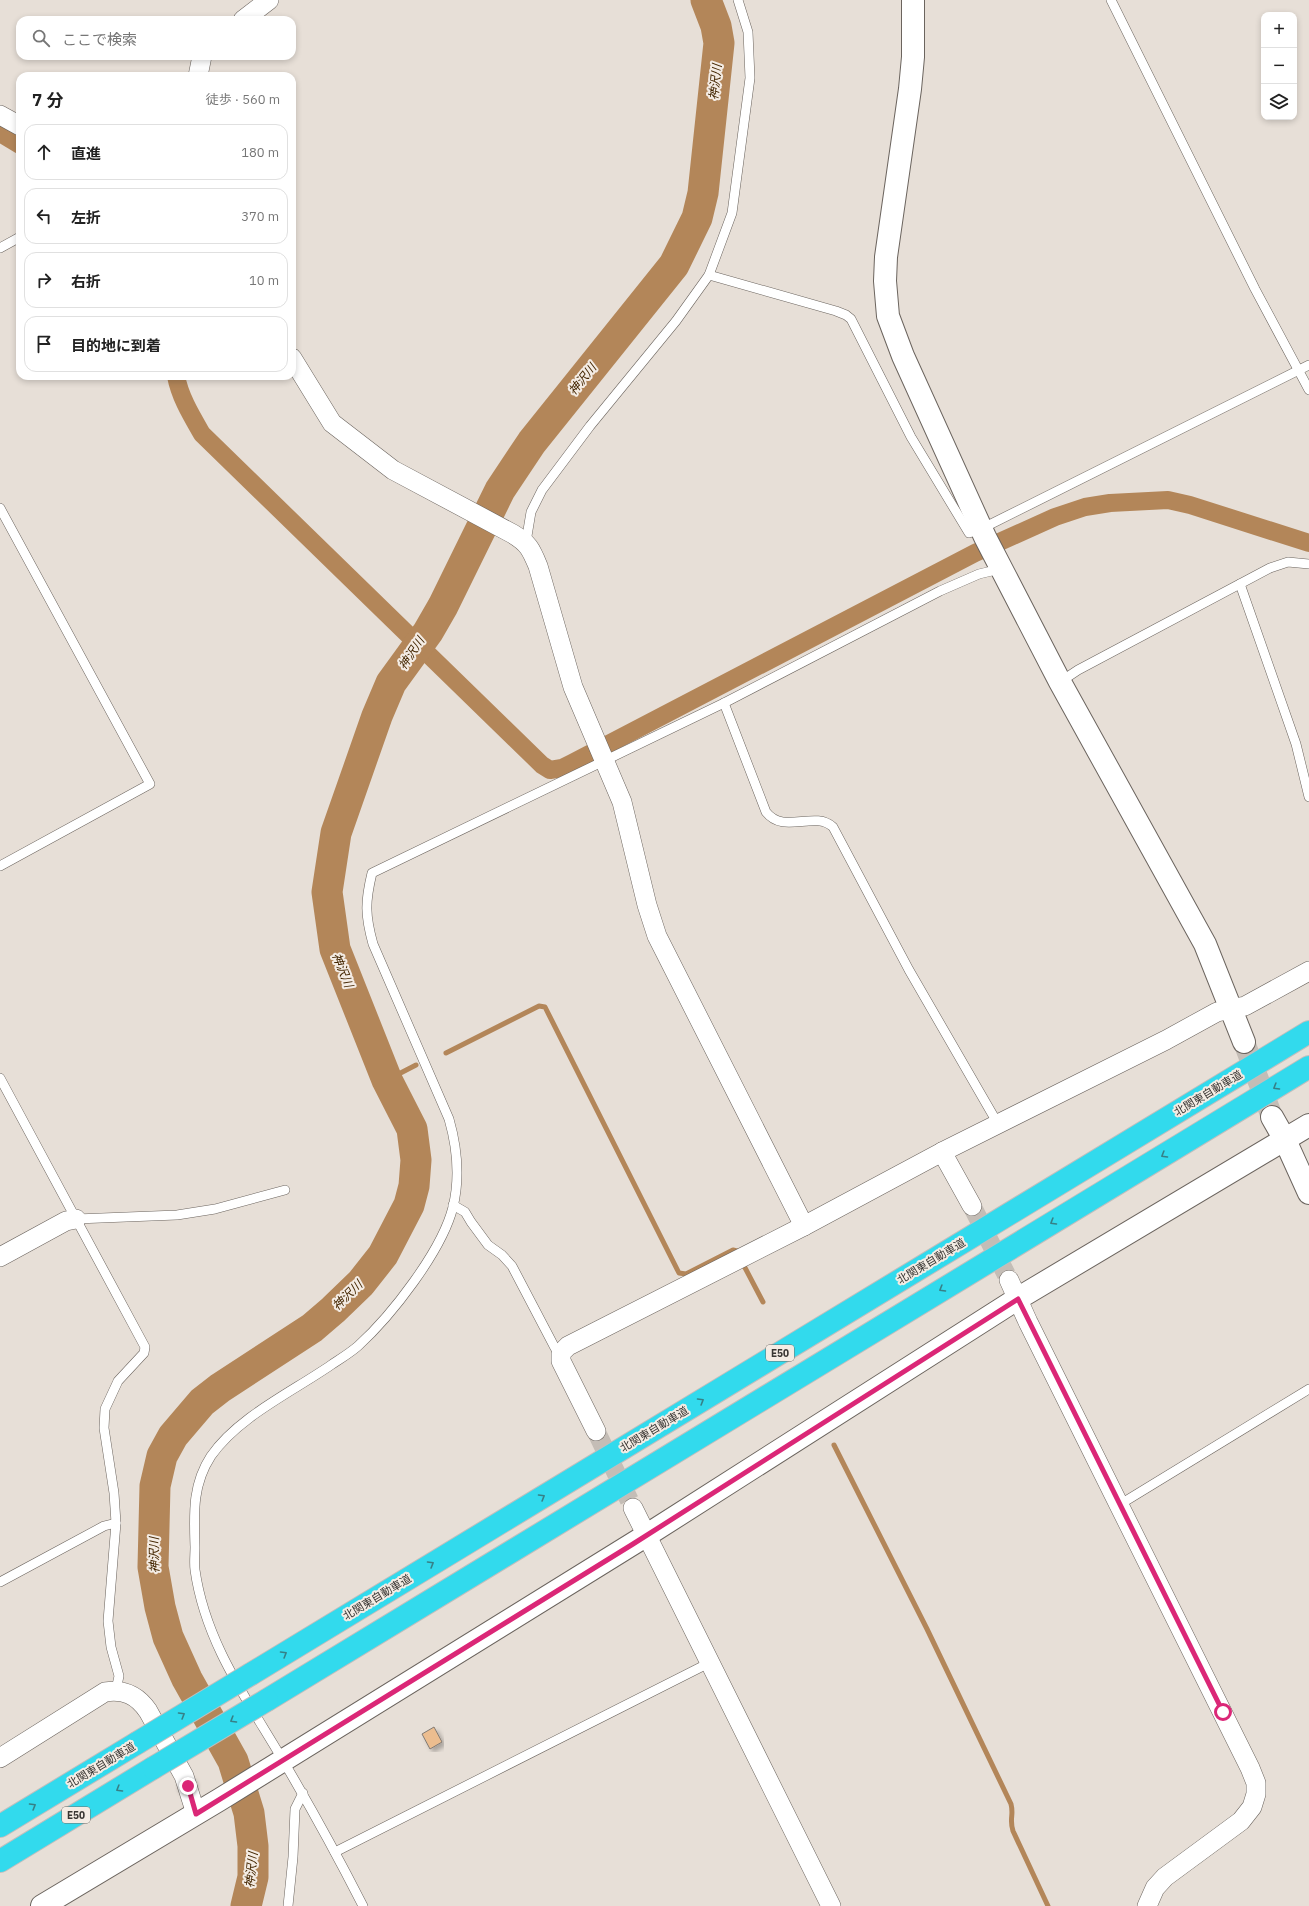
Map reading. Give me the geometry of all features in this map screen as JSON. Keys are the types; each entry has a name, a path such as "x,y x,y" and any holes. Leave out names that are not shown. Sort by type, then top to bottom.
{"highway":[{"name":"北関東自動車道","path":"0,1826 1309,1032"},
{"name":"E50","path":"0,1861 1309,1067"}],"street":[{"path":"249,16 269,0"},
{"path":"913,0 913,57 910,89 886,257 885,281 888,316 903,356 998,564 1060,682 1205,944 1244,1042"},
{"path":"199,72 201,60"},
{"path":"0,115 16,124"},
{"path":"296,364 332,423 393,470 519,538 538,566 566,668 622,802 647,905 657,936 804,1226"},
{"path":"596,1431 561,1361 561,1353 575,1342 804,1226 942,1152 1166,1040 1217,1012 1245,1006 1309,971"},
{"path":"1272,1117 1285,1140 1309,1193"},
{"path":"42,1906 219,1800 647,1535 1018,1299 1309,1125"},
{"path":"942,1152 972,1206"},
{"path":"0,1257 66,1221 76,1219"},
{"path":"1009,1280 1250,1768 1256,1783 1256,1794 1252,1807 1241,1821 1165,1877 1156,1888 1147,1906"},
{"path":"633,1508 831,1906"},
{"path":"0,1758 105,1692 116,1690 130,1693 148,1710 184,1776 196,1814"}],"lane":[{"path":"519,538 542,490 595,420 676,321 709,275 732,213 750,78 748,32 738,0"},
{"path":"1111,0 1255,289 1300,370 1309,390"},
{"path":"0,248 16,239"},
{"path":"709,275 846,315 851,320 911,437 968,533 983,533 1309,365"},
{"path":"0,508 150,784 0,866"},
{"path":"1060,682 1078,670 1270,568 1288,562 1309,564"},
{"path":"363,1906 302,1793 277,1764 226,1666 204,1610 195,1569 194,1519 196,1488 212,1456 237,1429 265,1408 357,1347 393,1309 427,1260 442,1233 453,1205 456,1176 456,1149 452,1132 448,1119 373,944 367,922 366,899 372,873 600,752 724,703 940,591 998,564"},
{"path":"1240,584 1296,744 1309,796"},
{"path":"724,703 766,812 770,818 782,822 822,821 833,827 909,970 998,1124"},
{"path":"0,1078 145,1347 144,1353 118,1381 105,1409 104,1428 114,1493 116,1523 108,1621 119,1676 116,1690"},
{"path":"76,1219 177,1216 215,1209 285,1190"},
{"path":"453,1205 465,1212 488,1245 502,1255 512,1266 554,1348 561,1353"},
{"path":"1119,1505 1309,1389"},
{"path":"0,1582 104,1526 116,1523"},
{"path":"335,1852 710,1662"},
{"path":"288,1906 293,1857 295,1809 302,1793"}],"building":[{"path":"434,1727 442,1742 430,1749 422,1734"}],"waterway":[{"name":"神沢川","path":"246,1906 253,1877 253,1846 249,1813 233,1761 187,1679 168,1637 160,1607 153,1567 155,1486 162,1456 173,1436 202,1402 220,1388 312,1328 361,1283 383,1255 409,1205 414,1186 416,1160 412,1129 387,1080 335,949 327,892 336,833 377,716 391,683 428,632 443,606 500,490 532,442 674,265 697,218 703,193 719,43 716,26 706,0"},
{"path":"0,133 16,143"},
{"path":"177,380 183,399 202,434 542,765 550,770 562,768 572,763 975,553 1055,517 1085,507 1110,503 1168,500 1190,505 1309,543"},
{"path":"446,1053 539,1006 545,1007 679,1273 686,1274 733,1250 737,1251 739,1255"},
{"path":"387,1080 416,1065"},
{"path":"742,1262 763,1302"},
{"path":"834,1445 927,1629 1011,1804 1011,1823 1013,1831 1048,1906"}],"tunnel":[{"path":"1244,1042 1272,1117"},
{"path":"972,1206 1009,1280"},
{"path":"596,1431 633,1508"}],"route":[{"path":"188,1786 196,1814 633,1544 1018,1299 1223,1712"}]}
